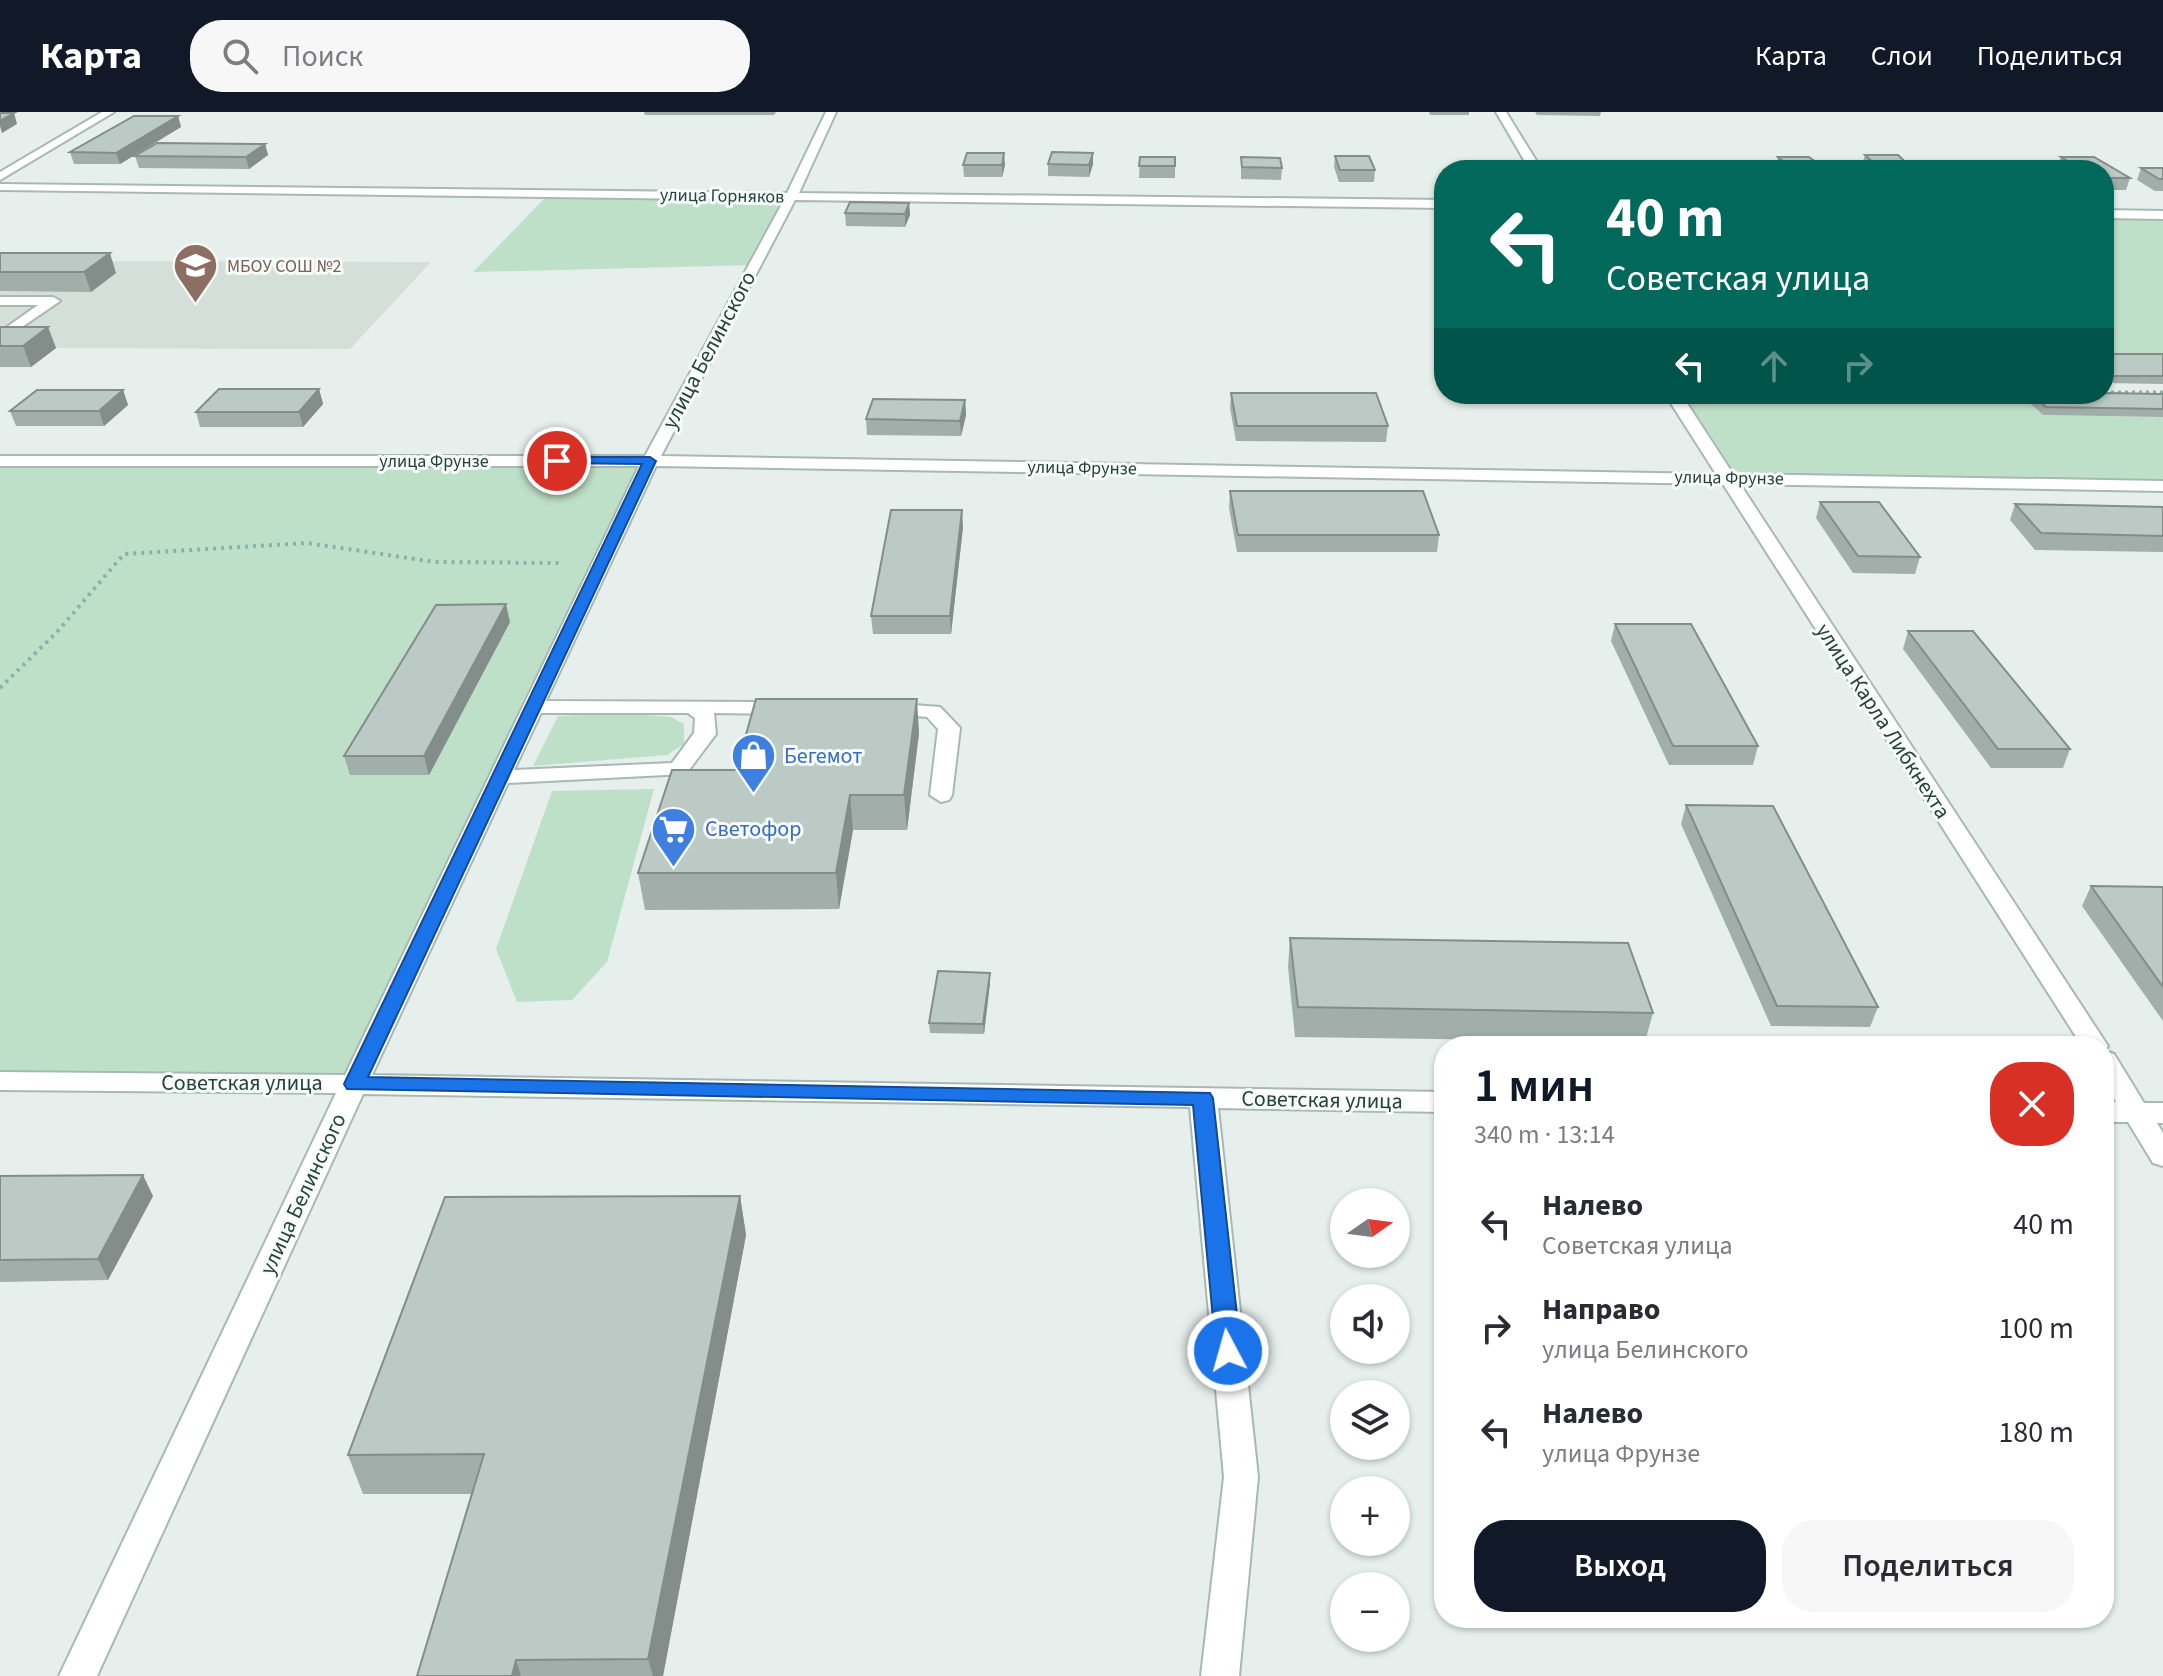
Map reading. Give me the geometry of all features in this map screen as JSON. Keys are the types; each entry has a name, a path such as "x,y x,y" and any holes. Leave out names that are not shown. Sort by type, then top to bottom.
{"street":[{"path":"0,177 109,112"},
{"name":"улица Белинского","path":"78,1676 354,1084 650,461 791,197 831,112"},
{"path":"1501,112 1530,160"},
{"name":"улица Горняков","path":"0,187 1434,204"},
{"path":"2114,214 2163,215"},
{"path":"0,301 53,301 0,338"},
{"name":"улица Карла Либкнехта","path":"1679,404 2088,1036"},
{"name":"улица Фрунзе","path":"0,461 650,461 2163,486"},
{"path":"533,707 804,708"},
{"path":"500,777 678,769 705,734 705,715 692,707"},
{"path":"867,709 933,711 949,728 941,795"},
{"path":"2114,1072 2150,1113 2163,1156"},
{"name":"Советская улица","path":"0,1081 1434,1102"},
{"path":"1203,1098 1241,1477 1220,1676"},
{"path":"2114,1112 2150,1113"}],"path":[{"path":"2114,392 2163,392"},
{"path":"0,688 57,632 124,554 307,543 435,562 601,563"}],"shaded area":[{"name":"МБОУ СОШ №2","path":"0,261 431,262 350,349 56,348 31,367 0,367"}],"green space":[{"path":"549,194 791,197 754,265 473,272"},
{"path":"2114,214 2163,215 2163,362 2114,361"},
{"path":"1679,404 2031,404 2043,415 2163,417 2163,486 1725,478"},
{"path":"0,461 650,461 354,1084 0,1081"},
{"path":"624,713 671,717 684,724 684,744 667,755 533,766 558,716"},
{"path":"654,789 607,962 572,1000 517,1002 496,949 552,791"}],"building":[{"path":"0,113 14,113 0,121"},
{"path":"134,116 178,116 116,153 70,152"},
{"path":"157,143 265,144 246,157 135,156"},
{"path":"1052,152 1093,153 1089,165 1048,164"},
{"path":"967,153 1004,153 1002,165 963,165"},
{"path":"1865,155 1898,155 1903,160 1870,160"},
{"path":"1335,156 1369,156 1375,170 1340,170"},
{"path":"1140,157 1175,157 1175,166 1139,166"},
{"path":"1241,157 1280,158 1282,168 1242,167"},
{"path":"1778,157 1809,157 1813,160 1782,160"},
{"path":"2061,157 2094,157 2099,160 2066,160"},
{"path":"2141,168 2163,168 2163,179 2159,179"},
{"path":"2114,169 2130,178 2114,178"},
{"path":"850,202 909,203 905,214 845,213"},
{"path":"0,253 110,253 84,272 0,272"},
{"path":"0,327 48,327 23,346 0,346"},
{"path":"2114,354 2163,354 2163,376 2114,376"},
{"path":"219,389 319,389 299,412 196,412"},
{"path":"37,390 123,390 99,411 10,411"},
{"path":"1231,393 1376,393 1388,426 1237,426"},
{"path":"2114,393 2163,394 2163,409 2046,407 2043,404 2114,404"},
{"path":"873,399 965,400 960,421 866,419"},
{"path":"1230,491 1423,491 1439,535 1238,535"},
{"path":"1820,502 1879,502 1920,557 1858,556"},
{"path":"2015,504 2163,507 2163,536 2041,533"},
{"path":"891,510 962,510 950,616 871,616"},
{"path":"506,604 424,756 344,756 436,605"},
{"path":"1615,624 1691,624 1758,746 1673,746"},
{"path":"1908,631 1973,631 2070,749 1998,749"},
{"path":"756,699 917,699 904,795 850,795 836,873 638,873 672,770 736,770"},
{"path":"1686,805 1773,806 1878,1007 1777,1006"},
{"path":"2091,886 2163,887 2163,987"},
{"path":"1290,938 1628,943 1653,1013 1298,1007"},
{"path":"938,971 990,973 983,1024 929,1023"},
{"path":"143,1175 98,1259 0,1260 0,1176"},
{"path":"740,1196 648,1659 516,1660 512,1676 417,1676 484,1454 348,1455 445,1197"}],"place":[{"name":"МБОУ СОШ №2","path":"196,305"},
{"name":"Бегемот","path":"753,795"},
{"name":"Светофор","path":"674,868"}],"route":[{"path":"557,461 650,461 354,1084 1203,1098 1228,1351"}]}
